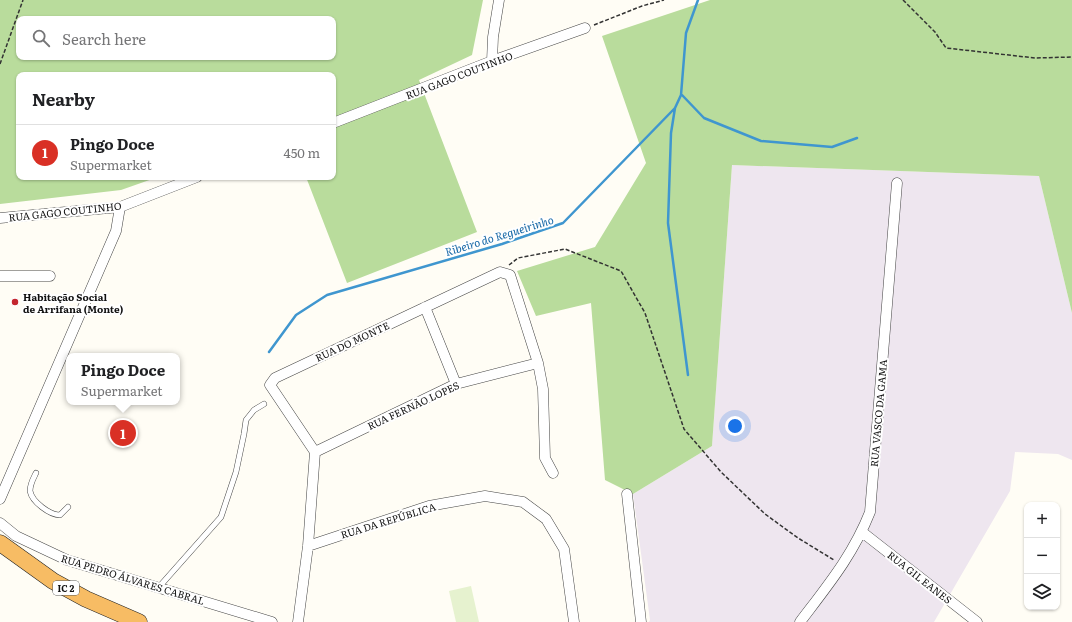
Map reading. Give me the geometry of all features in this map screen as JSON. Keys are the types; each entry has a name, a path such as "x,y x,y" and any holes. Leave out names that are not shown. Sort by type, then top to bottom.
{"highway":[{"name":"IC 2","path":"0,543 53,581 86,599 139,622"},
{"name":"IC 2","path":"0,552 50,586 118,622"}],"street":[{"path":"492,61 492,37 499,0"},
{"name":"RUA GAGO COUTINHO","path":"336,122 492,61 585,28"},
{"name":"RUA GAGO COUTINHO","path":"0,218 120,207 189,180"},
{"name":"RUA VASCO DA GAMA","path":"800,622 843,566 862,532 870,512 897,183"},
{"path":"0,500 116,231 120,207"},
{"path":"505,274 538,363 543,389 545,458 553,473"},
{"name":"RUA DO MONTE","path":"315,452 270,385 275,378 425,306 505,274"},
{"path":"0,276 50,276"},
{"path":"425,306 456,384"},
{"name":"RUA FERNÃO LOPES","path":"315,452 456,384 538,363"},
{"path":"298,622 308,546 315,452"},
{"path":"627,494 641,622"},
{"name":"RUA DA REPÚBLICA","path":"308,546 429,506 485,496 523,502 546,519 564,549 574,622"},
{"name":"RUA PEDRO ÁLVARES CABRAL","path":"0,523 16,536 67,560 272,622"},
{"name":"RUA GIL EANES","path":"862,532 977,622"}],"lane":[{"path":"159,587 221,517 236,472 246,420 254,410 264,404"},
{"path":"36,473 31,482 30,493 32,496 46,510 54,515 60,515 68,507"}],"path":[{"path":"17,16 23,0"},
{"path":"585,28 642,6 664,0"},
{"path":"903,0 935,32 946,48 1035,58 1072,57"},
{"path":"0,64 16,19"},
{"path":"505,274 518,258 565,249 621,271 645,313 684,429 721,472 765,514 798,538 843,566"}],"shaded area":[{"path":"732,165 1039,176 1072,313 1072,460 1058,454 1015,452 1010,491 934,622 649,622 650,620 633,494 712,446"}],"green space":[{"path":"0,0 483,0 472,55 419,80 477,232 347,283 307,180 336,180 336,72 16,72 16,180 149,180 121,190 0,204"},
{"path":"710,0 1072,0 1072,313 1039,176 732,165 712,446 633,494 605,480 591,303 536,316 517,271 595,247 646,163 602,36"},
{"path":"471,586 479,622 456,622 449,591"}],"waterway":[{"name":"Ribeiro do Regueirinho","path":"269,352 296,315 327,295 502,244 563,223 675,108 681,95 686,33 698,0"},
{"path":"682,95 704,118 761,141 832,147 857,138"},
{"path":"675,108 671,133 668,223 688,375"}],"place":[{"name":"Habitação Social de Arrifana (Monte)","path":"15,302"},
{"name":"Pingo Doce","path":"123,433"}]}
